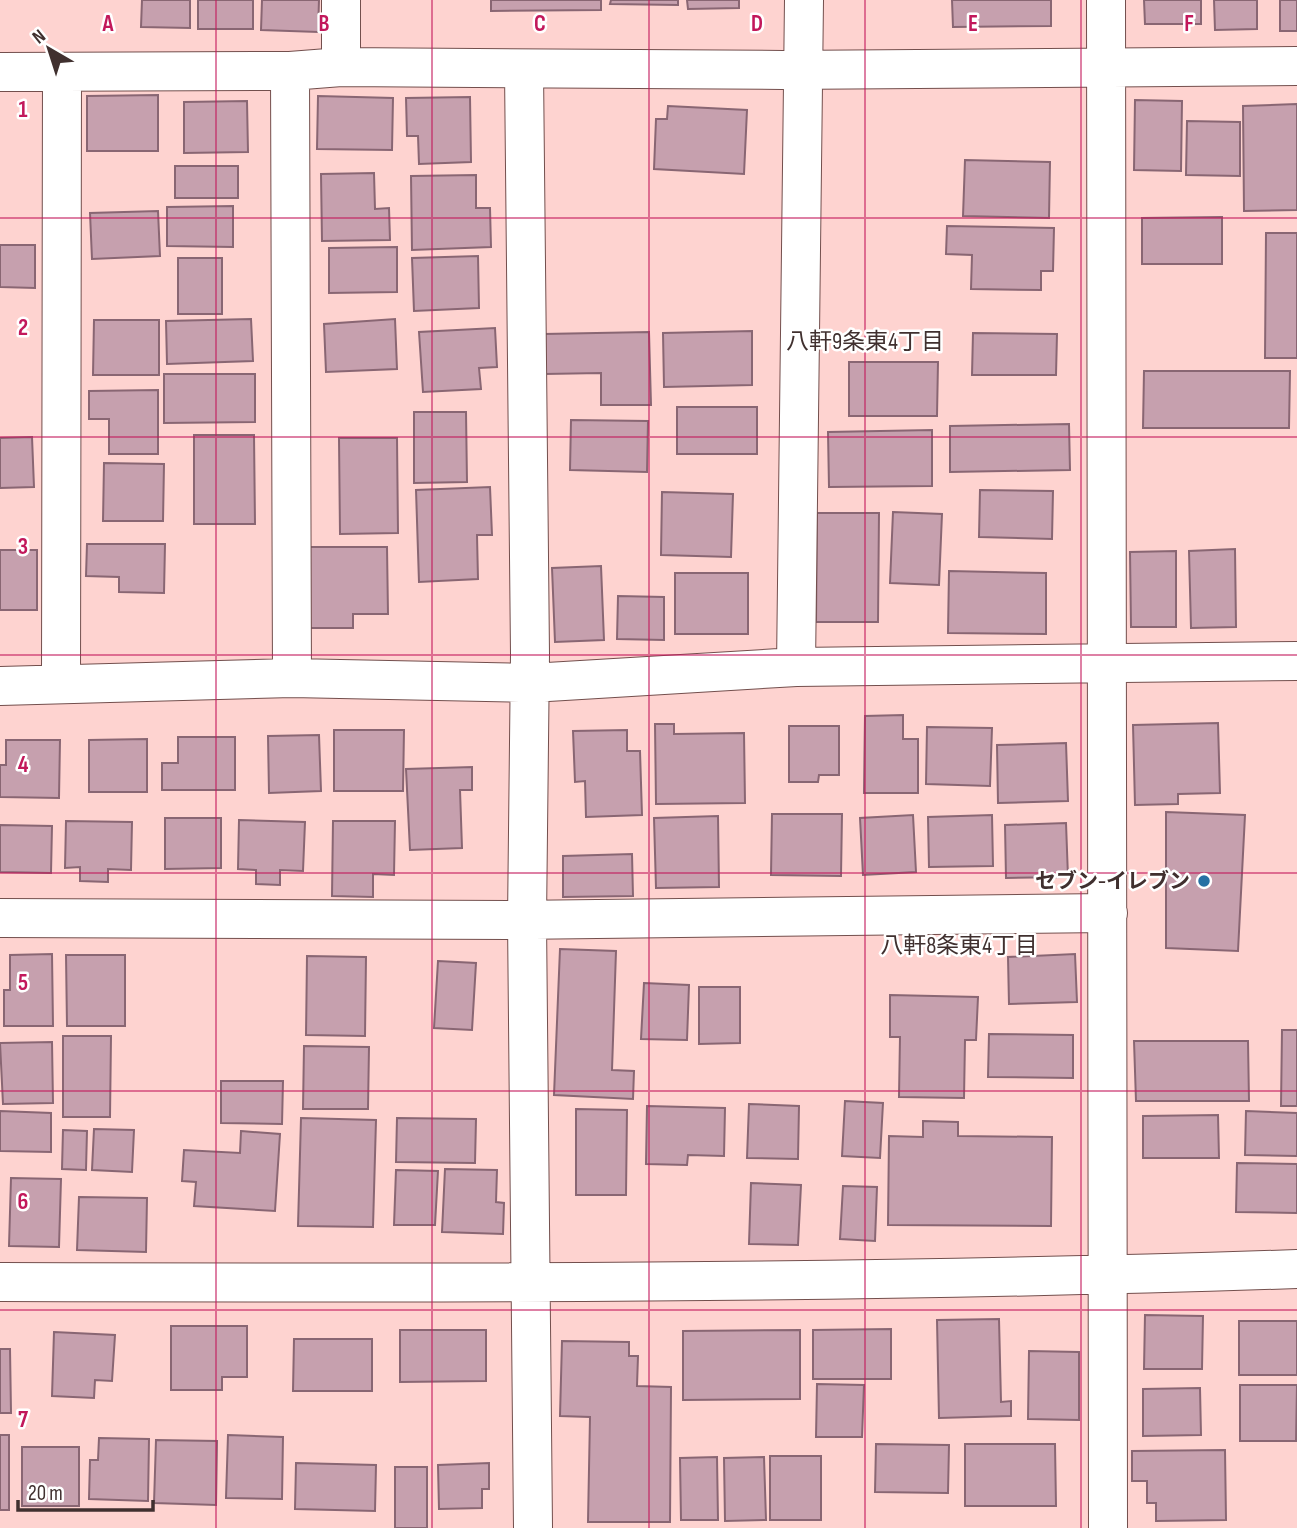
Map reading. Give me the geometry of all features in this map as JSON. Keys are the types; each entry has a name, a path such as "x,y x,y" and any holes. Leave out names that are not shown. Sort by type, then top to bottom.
{"street":[{"path":"341,0 341,67"},
{"path":"796,667 804,0"},
{"path":"1106,0 1108,1528"},
{"path":"0,72 290,71 341,67 524,70 1297,66"},
{"path":"524,70 531,683 527,920 533,1528"},
{"path":"290,71 292,678"},
{"path":"61,684 62,72"},
{"path":"0,686 292,678 531,683 796,667 1297,661"},
{"path":"0,918 527,920 1108,913"},
{"path":"0,1282 531,1284 1109,1276 1297,1269"}],"building":[{"path":"142,0 190,0 190,28 141,27"},
{"path":"198,0 253,0 253,29 198,29"},
{"path":"262,0 319,0 318,32 261,30"},
{"path":"491,0 601,0 601,10 491,11"},
{"path":"611,0 678,0 678,5 610,4"},
{"path":"687,0 739,0 739,8 688,9"},
{"path":"952,0 1051,0 1051,26 953,27"},
{"path":"1144,0 1201,0 1201,24 1145,24"},
{"path":"1214,0 1257,0 1257,29 1215,30"},
{"path":"1280,0 1297,0 1297,31 1280,31"},
{"path":"158,95 158,151 87,151 87,96"},
{"path":"318,96 393,98 392,150 317,149"},
{"path":"470,97 471,162 419,164 418,136 407,136 406,98"},
{"path":"1135,100 1182,101 1181,171 1134,170"},
{"path":"247,101 248,152 184,153 184,102"},
{"path":"1297,104 1297,210 1244,211 1243,106"},
{"path":"668,106 747,110 744,174 654,169 656,119 667,119"},
{"path":"1187,121 1240,122 1240,176 1186,175"},
{"path":"965,160 1050,162 1049,218 963,216"},
{"path":"175,166 238,166 238,198 175,198"},
{"path":"374,173 375,209 389,208 390,240 322,241 321,174"},
{"path":"476,175 476,208 490,208 491,247 412,250 411,176"},
{"path":"233,206 233,247 167,246 167,207"},
{"path":"158,211 160,256 92,259 90,213"},
{"path":"1222,217 1222,264 1142,264 1142,218"},
{"path":"947,226 1054,228 1053,271 1041,271 1041,290 971,289 972,255 946,254"},
{"path":"1266,233 1297,233 1297,358 1265,358"},
{"path":"0,245 35,245 35,288 0,287"},
{"path":"397,247 397,292 329,293 329,248"},
{"path":"478,256 479,308 414,311 412,258"},
{"path":"178,258 222,258 222,314 178,314"},
{"path":"251,319 253,361 167,364 166,321"},
{"path":"395,319 397,369 326,372 324,324"},
{"path":"94,320 159,320 159,375 93,375"},
{"path":"495,328 497,367 479,368 481,389 423,392 419,332"},
{"path":"752,331 752,385 664,387 663,333"},
{"path":"649,332 651,405 601,405 601,373 545,374 544,334"},
{"path":"973,333 1057,334 1056,375 972,375"},
{"path":"849,362 938,362 937,416 849,416"},
{"path":"1144,371 1290,371 1289,428 1143,428"},
{"path":"164,374 255,374 255,422 164,423"},
{"path":"158,390 158,454 109,454 109,419 89,419 89,391"},
{"path":"677,407 757,407 757,454 677,454"},
{"path":"414,412 466,412 467,482 414,483"},
{"path":"571,420 648,421 647,472 570,470"},
{"path":"1069,424 1070,470 950,472 950,426"},
{"path":"932,430 932,486 829,487 828,432"},
{"path":"194,435 254,435 255,524 194,524"},
{"path":"32,437 34,487 0,488 0,438"},
{"path":"339,438 397,438 398,533 340,534"},
{"path":"104,463 164,464 163,521 103,521"},
{"path":"490,487 492,535 477,535 478,579 419,582 416,490"},
{"path":"980,490 1053,491 1052,539 979,537"},
{"path":"662,492 733,494 731,557 661,555"},
{"path":"893,512 942,514 939,585 890,583"},
{"path":"817,513 879,513 878,622 816,622"},
{"path":"87,544 165,544 164,593 119,592 119,577 86,576"},
{"path":"303,547 387,547 388,614 353,614 353,628 303,628"},
{"path":"1235,549 1236,627 1191,628 1189,551"},
{"path":"0,550 37,550 37,610 0,610"},
{"path":"1176,551 1176,627 1131,627 1130,552"},
{"path":"601,566 604,640 555,642 552,568"},
{"path":"949,571 1046,573 1046,634 948,633"},
{"path":"675,573 748,573 748,634 675,634"},
{"path":"618,596 664,597 664,640 617,639"},
{"path":"903,715 903,739 918,739 918,793 864,793 865,716"},
{"path":"1218,723 1220,793 1178,794 1178,804 1135,805 1133,725"},
{"path":"655,724 674,724 674,734 744,733 745,803 656,804"},
{"path":"789,726 839,726 839,775 819,775 818,782 789,782"},
{"path":"927,727 992,728 990,786 926,784"},
{"path":"334,730 404,730 403,791 334,791"},
{"path":"627,730 627,751 640,751 642,815 586,817 585,781 575,782 573,731"},
{"path":"319,735 321,791 269,793 268,736"},
{"path":"178,737 235,737 235,790 162,790 162,763 178,763"},
{"path":"147,739 147,792 89,792 89,740"},
{"path":"6,740 60,740 59,798 0,797 0,765 6,765"},
{"path":"1066,743 1068,801 998,803 997,745"},
{"path":"472,767 472,790 460,790 462,848 410,850 406,769"},
{"name":"セブン-イレブン","path":"1166,812 1245,815 1238,951 1166,948"},
{"path":"772,814 842,814 841,876 771,875"},
{"path":"913,815 916,872 863,875 860,818"},
{"path":"992,815 993,866 929,867 928,817"},
{"path":"718,816 719,887 656,888 654,818"},
{"path":"165,818 221,818 221,868 165,869"},
{"path":"239,820 305,822 303,871 280,870 280,885 256,884 256,870 238,869"},
{"path":"66,821 132,822 131,870 108,869 108,882 80,881 80,867 65,868"},
{"path":"333,821 395,821 394,875 373,874 373,897 332,896"},
{"path":"1066,823 1068,877 1006,878 1005,825"},
{"path":"0,825 52,826 51,873 0,872"},
{"path":"632,854 633,896 563,897 563,856"},
{"path":"560,949 616,951 612,1070 634,1071 633,1099 554,1095"},
{"path":"52,954 53,1026 4,1026 4,990 10,990 10,955"},
{"path":"1075,954 1077,1002 1009,1004 1008,957"},
{"path":"66,955 125,955 125,1026 67,1026"},
{"path":"307,956 366,957 365,1036 306,1035"},
{"path":"438,961 476,963 472,1030 434,1028"},
{"path":"644,983 689,985 687,1040 641,1039"},
{"path":"699,987 740,987 740,1043 699,1044"},
{"path":"890,995 978,997 976,1040 965,1040 964,1098 899,1097 900,1037 890,1037"},
{"path":"1282,1030 1297,1030 1297,1106 1281,1106"},
{"path":"989,1034 1073,1035 1073,1078 988,1077"},
{"path":"63,1036 111,1036 110,1117 63,1117"},
{"path":"1134,1041 1248,1041 1249,1101 1136,1101"},
{"path":"52,1042 53,1103 3,1104 0,1043"},
{"path":"304,1046 369,1047 368,1109 303,1109"},
{"path":"221,1081 283,1081 282,1124 221,1123"},
{"path":"845,1101 883,1103 880,1158 842,1156"},
{"path":"749,1104 799,1106 798,1159 747,1158"},
{"path":"647,1106 725,1108 724,1156 688,1155 687,1165 646,1164"},
{"path":"576,1109 627,1110 626,1195 576,1195"},
{"path":"0,1111 51,1113 51,1152 0,1151"},
{"path":"1246,1111 1297,1113 1297,1156 1245,1155"},
{"path":"1218,1115 1219,1158 1143,1158 1143,1116"},
{"path":"301,1118 376,1120 373,1227 298,1226"},
{"path":"397,1118 476,1119 475,1163 396,1162"},
{"path":"923,1121 958,1122 958,1136 1052,1137 1051,1226 888,1225 889,1136 923,1137"},
{"path":"94,1129 134,1130 132,1172 92,1170"},
{"path":"63,1130 87,1131 86,1170 62,1169"},
{"path":"241,1131 280,1134 275,1211 194,1206 196,1182 182,1181 184,1150 240,1153"},
{"path":"1237,1163 1297,1164 1297,1213 1236,1212"},
{"path":"445,1169 497,1170 496,1202 504,1203 503,1234 442,1232"},
{"path":"396,1170 438,1171 435,1225 394,1225"},
{"path":"11,1178 61,1179 59,1247 9,1246"},
{"path":"751,1183 801,1185 798,1245 749,1244"},
{"path":"843,1186 877,1187 875,1241 840,1239"},
{"path":"79,1197 147,1198 146,1252 77,1250"},
{"path":"1145,1315 1203,1316 1202,1369 1144,1369"},
{"path":"999,1319 1001,1402 1011,1401 1011,1416 939,1418 937,1320"},
{"path":"1239,1321 1297,1321 1297,1375 1239,1375"},
{"path":"171,1326 247,1326 247,1377 222,1377 222,1390 171,1390"},
{"path":"891,1329 891,1379 813,1379 813,1330"},
{"path":"400,1330 486,1330 486,1381 400,1382"},
{"path":"800,1330 800,1399 683,1400 683,1331"},
{"path":"54,1332 115,1335 112,1381 95,1380 94,1398 52,1396"},
{"path":"294,1339 372,1339 372,1391 293,1391"},
{"path":"562,1341 629,1342 629,1356 638,1356 637,1386 671,1387 670,1522 588,1522 590,1417 560,1416"},
{"path":"0,1349 10,1349 11,1413 0,1413"},
{"path":"1029,1351 1079,1352 1079,1420 1028,1419"},
{"path":"817,1384 864,1385 862,1437 816,1437"},
{"path":"1240,1385 1297,1385 1296,1441 1240,1441"},
{"path":"1200,1388 1201,1435 1143,1436 1143,1389"},
{"path":"0,1435 9,1435 9,1510 0,1510"},
{"path":"228,1435 283,1437 282,1499 226,1498"},
{"path":"99,1438 149,1439 148,1501 89,1499 90,1460 98,1460"},
{"path":"156,1440 217,1441 216,1505 154,1503"},
{"path":"876,1444 949,1445 948,1493 875,1492"},
{"path":"965,1444 1055,1444 1056,1506 965,1506"},
{"path":"22,1447 79,1447 79,1506 22,1506"},
{"path":"1225,1450 1226,1520 1156,1521 1156,1503 1147,1503 1147,1481 1132,1481 1132,1451"},
{"path":"770,1456 821,1456 821,1520 770,1520"},
{"path":"717,1457 718,1520 681,1520 680,1458"},
{"path":"764,1457 766,1520 725,1521 724,1458"},
{"path":"296,1463 376,1465 375,1511 295,1509"},
{"path":"489,1463 489,1489 482,1489 482,1508 439,1509 438,1465"},
{"path":"395,1467 427,1467 427,1528 395,1528"}],"place":[{"name":"セブン-イレブン","path":"1204,881"}],"district":[{"name":"八軒9条東4丁目","path":"865,342"},
{"name":"八軒8条東4丁目","path":"959,946"}]}
